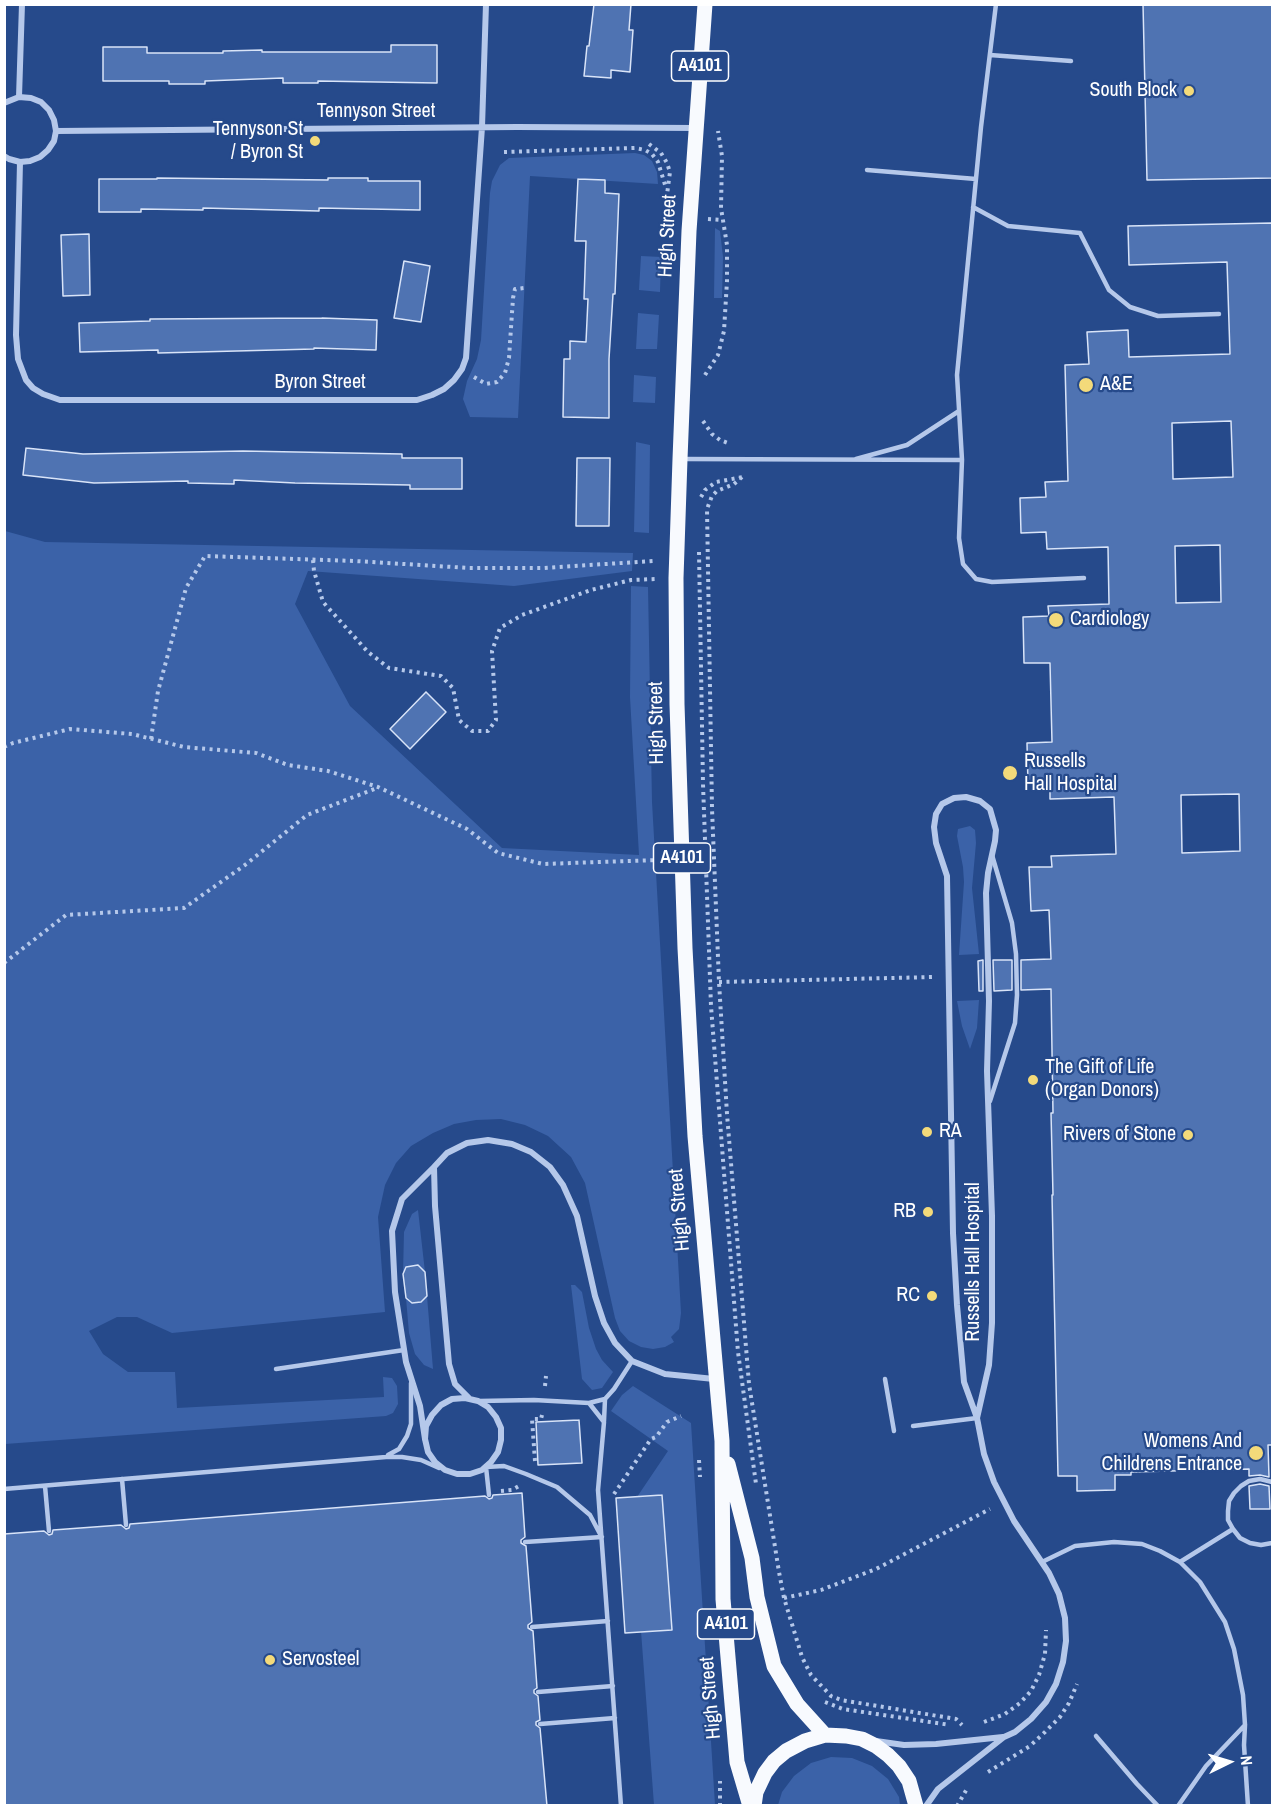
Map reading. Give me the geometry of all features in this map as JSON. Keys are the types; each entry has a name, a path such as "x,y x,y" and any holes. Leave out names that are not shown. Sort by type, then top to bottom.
{"main road":[{"name":"High Street","path":"705,4 689,231 676,578 677,704 692,1089 722,1441 723,1599 737,1761 752,1806"},
{"name":"High Street","path":"722,1441 752,1558 757,1597 774,1666 797,1704 825,1735"},
{"name":"A4101","path":"752,1806 765,1773 774,1761 786,1751 805,1741 825,1735 862,1739 888,1755 909,1781 916,1806"}],"street":[{"path":"20,97 22,4"},
{"path":"462,369 466,358 482,127 486,4"},
{"path":"4,103 20,97 41,102 49,110 56,131 54,141 40,158 20,162 4,156"},
{"name":"Tennyson Street","path":"56,131 482,127 696,128"},
{"name":"Byron Street","path":"20,162 16,335 18,359 26,380 43,394 60,400 417,400 444,389 462,369"},
{"name":"Russells Hall Hospital","path":"926,1806 938,1789 1004,1737 1015,1732 1046,1702 1056,1684 1063,1662 1066,1641 1065,1618 1059,1594 1042,1562 1014,1521 994,1482 984,1454 977,1418 964,1382 953,1233 947,876 936,843 934,827 936,814 942,804 954,798 966,797 980,801 990,809 996,830 986,893 992,1323 989,1365 977,1418"},
{"path":"434,1167 435,1206 449,1364 455,1384 492,1412 501,1428 498,1452 486,1467 470,1474 457,1474 445,1470 428,1452 420,1406 404,1350 395,1292 393,1231 402,1198 447,1153 467,1143 488,1140 512,1144 531,1152 550,1167 563,1185 577,1216 595,1296 604,1323 615,1343 632,1361 665,1374 716,1380"},
{"path":"425,1439 426,1426 432,1414 441,1405 452,1400 474,1400"},
{"name":"Russells Hall Hospital","path":"846,1736 904,1745 1004,1737"}],"lane":[{"path":"996,4 957,375 962,460 959,538 963,564 976,579 992,582 1084,578"},
{"path":"990,55 1071,61"},
{"path":"867,170 976,179"},
{"path":"973,207 1008,226 1080,233 1109,290 1130,307 1158,316 1219,314"},
{"path":"850,460 907,445 959,411"},
{"path":"680,459 962,460"},
{"path":"988,1106 1015,1023 1017,995 1016,954 1012,923 992,855"},
{"path":"276,1369 404,1350"},
{"path":"474,1400 589,1403 605,1399 632,1361"},
{"path":"386,1456 399,1449 411,1424 411,1377"},
{"path":"885,1378 894,1431"},
{"path":"605,1399 598,1490 621,1806"},
{"path":"589,1403 604,1422"},
{"path":"913,1426 977,1418"},
{"path":"4,1489 386,1456 422,1460 445,1470"},
{"path":"489,1496 486,1467 504,1467 529,1475 557,1487 590,1515 602,1537"},
{"path":"122,1479 126,1525"},
{"path":"1272,1482 1260,1479 1249,1481 1241,1486 1229,1501 1228,1511 1228,1521 1240,1538 1261,1545 1272,1543"},
{"path":"45,1486 49,1531"},
{"path":"1180,1562 1233,1530"},
{"path":"525,1542 602,1537"},
{"path":"1042,1562 1075,1546 1114,1542 1142,1544 1180,1562 1200,1582 1225,1622 1234,1649 1243,1695 1248,1806"},
{"path":"532,1628 608,1621"},
{"path":"538,1692 613,1686"},
{"path":"540,1724 615,1718"},
{"path":"1178,1806 1206,1766 1245,1725"},
{"path":"1096,1736 1158,1806"}],"path":[{"path":"703,381 705,372 718,356 724,331 727,281 727,245 721,208 722,156 718,128"},
{"path":"504,152 635,147 652,154 658,162 667,188 670,172 668,163 652,145 643,141"},
{"path":"462,369 486,384 497,382 505,373 509,358 515,289 524,288"},
{"path":"702,419 712,434 720,440 735,444"},
{"path":"700,500 705,490 716,482 754,476"},
{"path":"743,477 734,484 717,491 712,496 707,509 712,809 727,1114 749,1384 763,1479 784,1598 802,1657 811,1675 831,1696 841,1700 956,1719 963,1726"},
{"path":"699,548 703,784 711,1006 738,1352 758,1492"},
{"path":"151,739 158,691 186,588 205,556 469,568 543,568 653,561"},
{"path":"313,560 323,602 368,652 389,668 441,676 453,688 459,720 472,731 488,731 496,720 492,651 500,628 522,615 591,590 632,580 676,578"},
{"path":"4,747 13,742 70,729 132,734 184,747 256,753 288,765 328,771 378,787 467,829 498,853 543,864 657,860"},
{"path":"4,963 66,915 184,908 245,865 308,815 378,787"},
{"path":"719,982 949,976"},
{"path":"499,1495 498,1491 518,1488 536,1469 532,1419 541,1419 546,1376"},
{"path":"612,1500 619,1485 651,1439 656,1437 667,1422 681,1416"},
{"path":"784,1598 821,1590 876,1569 1004,1502"},
{"path":"975,1724 1005,1714 1020,1703 1030,1691 1040,1676 1045,1654 1046,1630"},
{"path":"821,1697 827,1704 843,1709 969,1725"}],"shaded area":[{"path":"635,153 644,155 652,161 657,172 658,184 530,176 518,418 470,417 463,399 481,340 490,193 492,181 500,165 509,158"},
{"path":"715,228 720,231 723,257 722,298 714,298"},
{"path":"641,256 661,257 660,292 639,290"},
{"path":"638,313 659,315 657,349 636,349"},
{"path":"634,375 656,377 655,403 633,402"},
{"path":"636,442 650,445 649,533 634,532"},
{"path":"5,531 45,542 633,553 632,571 514,586 308,571 295,604 350,706 502,848 639,855 630,697 631,586 648,587 652,802 681,1313 679,1329 671,1337 674,1342 665,1347 653,1349 641,1347 629,1341 620,1331 615,1318 585,1183 571,1157 548,1136 525,1125 501,1119 476,1120 454,1124 411,1146 396,1163 385,1185 378,1217 385,1312 172,1333 137,1317 117,1317 89,1331 103,1354 128,1372 175,1372 177,1408 384,1397 383,1377 392,1378 397,1386 398,1404 393,1413 386,1416 5,1444"},
{"path":"970,826 975,830 976,843 972,888 979,954 959,955 964,882 957,836 958,829"},
{"path":"979,1000 977,1028 970,1049 957,1001"},
{"path":"418,1210 425,1272 418,1265 406,1267 403,1274 404,1232 412,1214"},
{"path":"571,1285 575,1285 582,1292 596,1349 613,1372 602,1388 592,1390 582,1379"},
{"path":"427,1296 433,1369 424,1365 415,1354 409,1333 406,1298 412,1303 421,1302"},
{"path":"633,1386 691,1423 715,1805 654,1805 641,1631 672,1629 662,1495 637,1497 668,1451 611,1411 622,1395"},
{"path":"831,1757 852,1758 872,1766 888,1779 899,1797 900,1805 778,1805 782,1792 794,1776 811,1763"}],"building":[{"path":"594,4 631,4 629,30 633,30 630,72 611,70 611,78 584,76"},
{"name":"South Block","path":"1143,4 1272,4 1272,178 1147,180"},
{"path":"391,45 437,45 437,83 318,81 318,83 283,83 283,78 205,81 205,84 169,84 169,81 103,81 103,47 147,47 147,53 223,53 223,51 262,50 262,52 391,52"},
{"path":"328,178 368,178 368,181 420,181 420,210 319,208 319,211 203,208 203,210 141,209 141,212 99,212 99,179 328,180"},
{"path":"578,179 605,180 605,193 619,194 615,294 613,294 609,359 609,418 563,417 564,359 570,359 570,341 586,342 588,299 584,299 586,241 575,241"},
{"path":"1272,223 1272,1445 1268,1445 1269,1477 1249,1476 1249,1469 1131,1472 1131,1475 1115,1475 1115,1490 1077,1491 1077,1476 1058,1476 1052,1195 1051,989 1021,990 1021,960 1051,959 1049,910 1031,911 1029,867 1052,867 1051,856 1116,854 1114,797 1050,799 1050,784 1028,785 1027,743 1052,742 1050,663 1024,663 1023,617 1049,616 1048,606 1109,604 1108,547 1047,549 1046,532 1021,533 1020,498 1046,497 1045,482 1068,481 1065,365 1089,364 1087,332 1128,330 1129,357 1230,354 1227,262 1129,265 1128,226","holes":["1231,421 1233,477 1173,479 1172,423","1220,545 1221,602 1176,603 1175,546","1239,794 1240,851 1182,853 1181,795"]},
{"path":"89,234 90,295 63,296 61,235"},
{"path":"404,261 430,266 421,322 394,318"},
{"path":"150,319 377,320 376,350 314,348 158,353 158,350 80,352 79,323 150,321"},
{"path":"26,448 83,454 243,451 402,454 402,458 462,458 462,489 410,489 410,485 234,480 234,484 188,483 188,481 94,483 23,475"},
{"path":"577,458 610,458 609,526 576,526"},
{"path":"426,692 446,712 410,749 390,729"},
{"path":"983,960 983,991 979,991 978,961"},
{"path":"993,960 1012,960 1012,990 994,991"},
{"path":"418,1265 425,1272 427,1296 421,1302 412,1303 406,1298 403,1274 406,1267"},
{"path":"579,1420 582,1463 538,1465 536,1422"},
{"path":"1260,1484 1269,1486 1270,1509 1250,1509 1249,1486"},
{"name":"Servosteel","path":"522,1493 525,1537 521,1543 526,1546 532,1622 528,1628 533,1631 537,1688 534,1693 538,1696 540,1720 536,1722 536,1725 540,1728 547,1806 4,1806 4,1534 44,1531 49,1535 53,1530 121,1525 126,1529 130,1524 485,1496 489,1499 493,1495"},
{"path":"662,1495 672,1630 625,1633 616,1498"}],"place":[{"name":"South Block","path":"1189,91"},
{"name":"Tennyson St / Byron St","path":"315,141"},
{"name":"A&E","path":"1086,385"},
{"name":"Cardiology","path":"1056,620"},
{"name":"Russells Hall Hospital","path":"1010,773"},
{"name":"The Gift of Life (Organ Donors)","path":"1033,1080"},
{"name":"RA","path":"927,1132"},
{"name":"Rivers of Stone","path":"1188,1135"},
{"name":"RB","path":"928,1212"},
{"name":"RC","path":"932,1296"},
{"name":"Womens And Childrens Entrance","path":"1256,1453"},
{"name":"Servosteel","path":"270,1660"}]}
